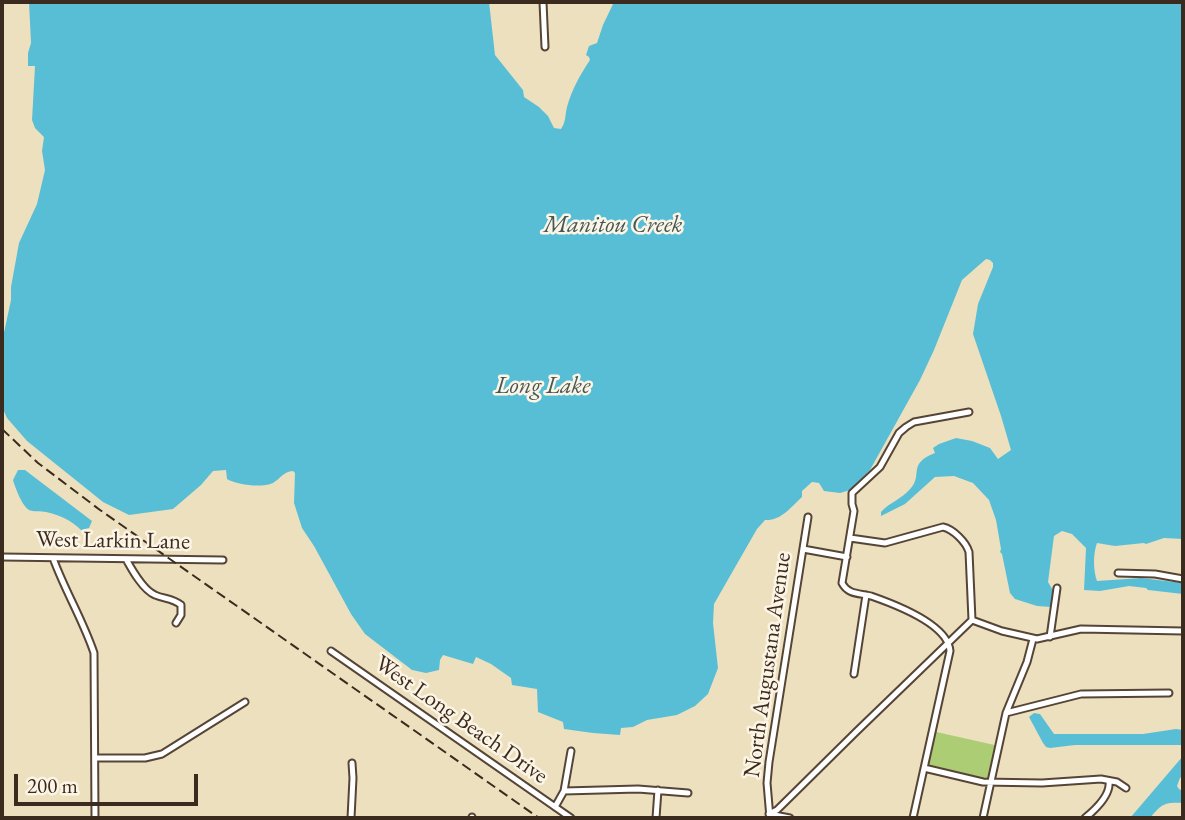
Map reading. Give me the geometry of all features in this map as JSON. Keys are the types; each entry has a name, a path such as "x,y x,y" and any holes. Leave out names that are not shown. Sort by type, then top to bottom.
{"street":[{"path":"543,2 545,47"},
{"path":"913,818 950,651 949,643 942,634 916,615 866,595 853,593 844,587 842,583 854,511 851,498 852,493 880,467 902,430 914,422 969,412"},
{"name":"North Augustana Avenue","path":"769,816 769,762 808,517"},
{"path":"769,816 972,620 969,552 950,529 943,527 885,543 850,538"},
{"path":"803,549 847,557"},
{"name":"West Larkin Lane","path":"2,557 223,560"},
{"path":"53,558 87,633 93,653 95,818"},
{"path":"126,559 147,591 181,605 181,615 176,623"},
{"path":"1118,573 1155,574 1183,579"},
{"path":"1050,637 1057,588"},
{"path":"854,674 866,595"},
{"path":"972,620 1033,639 1081,629 1183,631"},
{"path":"983,818 1006,713 1027,662 1033,639"},
{"name":"West Long Beach Drive","path":"331,651 571,818"},
{"path":"1006,713 1081,694 1170,693"},
{"path":"95,758 145,758 162,754 245,702"},
{"path":"555,807 564,791 571,751"},
{"path":"351,818 352,763"},
{"path":"924,768 983,782 1042,783 1094,779 1120,783 1126,788"},
{"path":"1085,818 1106,795 1110,788 1109,781"},
{"path":"564,791 612,789 688,793"},
{"path":"656,818 658,790"},
{"path":"769,816 790,818"}],"green space":[{"path":"932,731 999,746 991,782 924,768"}],"water":[{"name":"Long Lake","path":"29,2 489,2 495,55 523,90 524,97 548,116 554,128 561,129 571,94 590,60 586,55 589,46 597,43 614,2 1183,2 1183,539 1164,538 1146,544 1115,546 1097,543 1094,562 1097,581 1141,578 1183,583 1183,594 1129,586 1100,591 1084,590 1086,548 1072,534 1062,531 1054,536 1048,582 1054,592 1051,607 1015,599 1010,593 996,520 989,500 973,483 954,476 935,477 905,504 881,516 881,512 911,488 918,465 935,453 933,448 939,444 956,438 972,441 990,448 998,459 1011,450 973,334 978,304 993,267 993,263 986,259 962,280 920,380 870,470 850,490 840,493 824,491 819,483 812,482 802,491 802,497 785,513 765,520 757,529 714,604 713,623 718,668 708,694 695,706 677,715 621,728 620,735 593,733 564,729 563,722 538,712 537,689 512,685 511,678 476,657 473,664 443,655 439,670 426,673 412,670 365,634 351,614 302,528 294,503 293,471 273,483 256,486 227,479 226,470 213,471 173,509 129,515 103,502 27,441 7,418 2,407 2,342 19,243 37,204 45,170 42,151 44,137 35,128 32,120 35,66 28,66 31,43"},
{"path":"18,470 25,470 92,521 89,528 81,530 61,516 26,508 13,480"},
{"path":"1034,713 1040,714 1054,734 1143,734 1176,729 1183,730 1183,745 1075,745 1050,748 1043,743 1029,717"},
{"path":"1183,756 1183,775 1177,786 1183,791 1183,803 1164,805 1150,818 1130,818"}],"railway":[{"path":"2,429 38,463 100,510 539,818"}],"water label":[{"name":"Manitou Creek","path":"613,225"}]}
